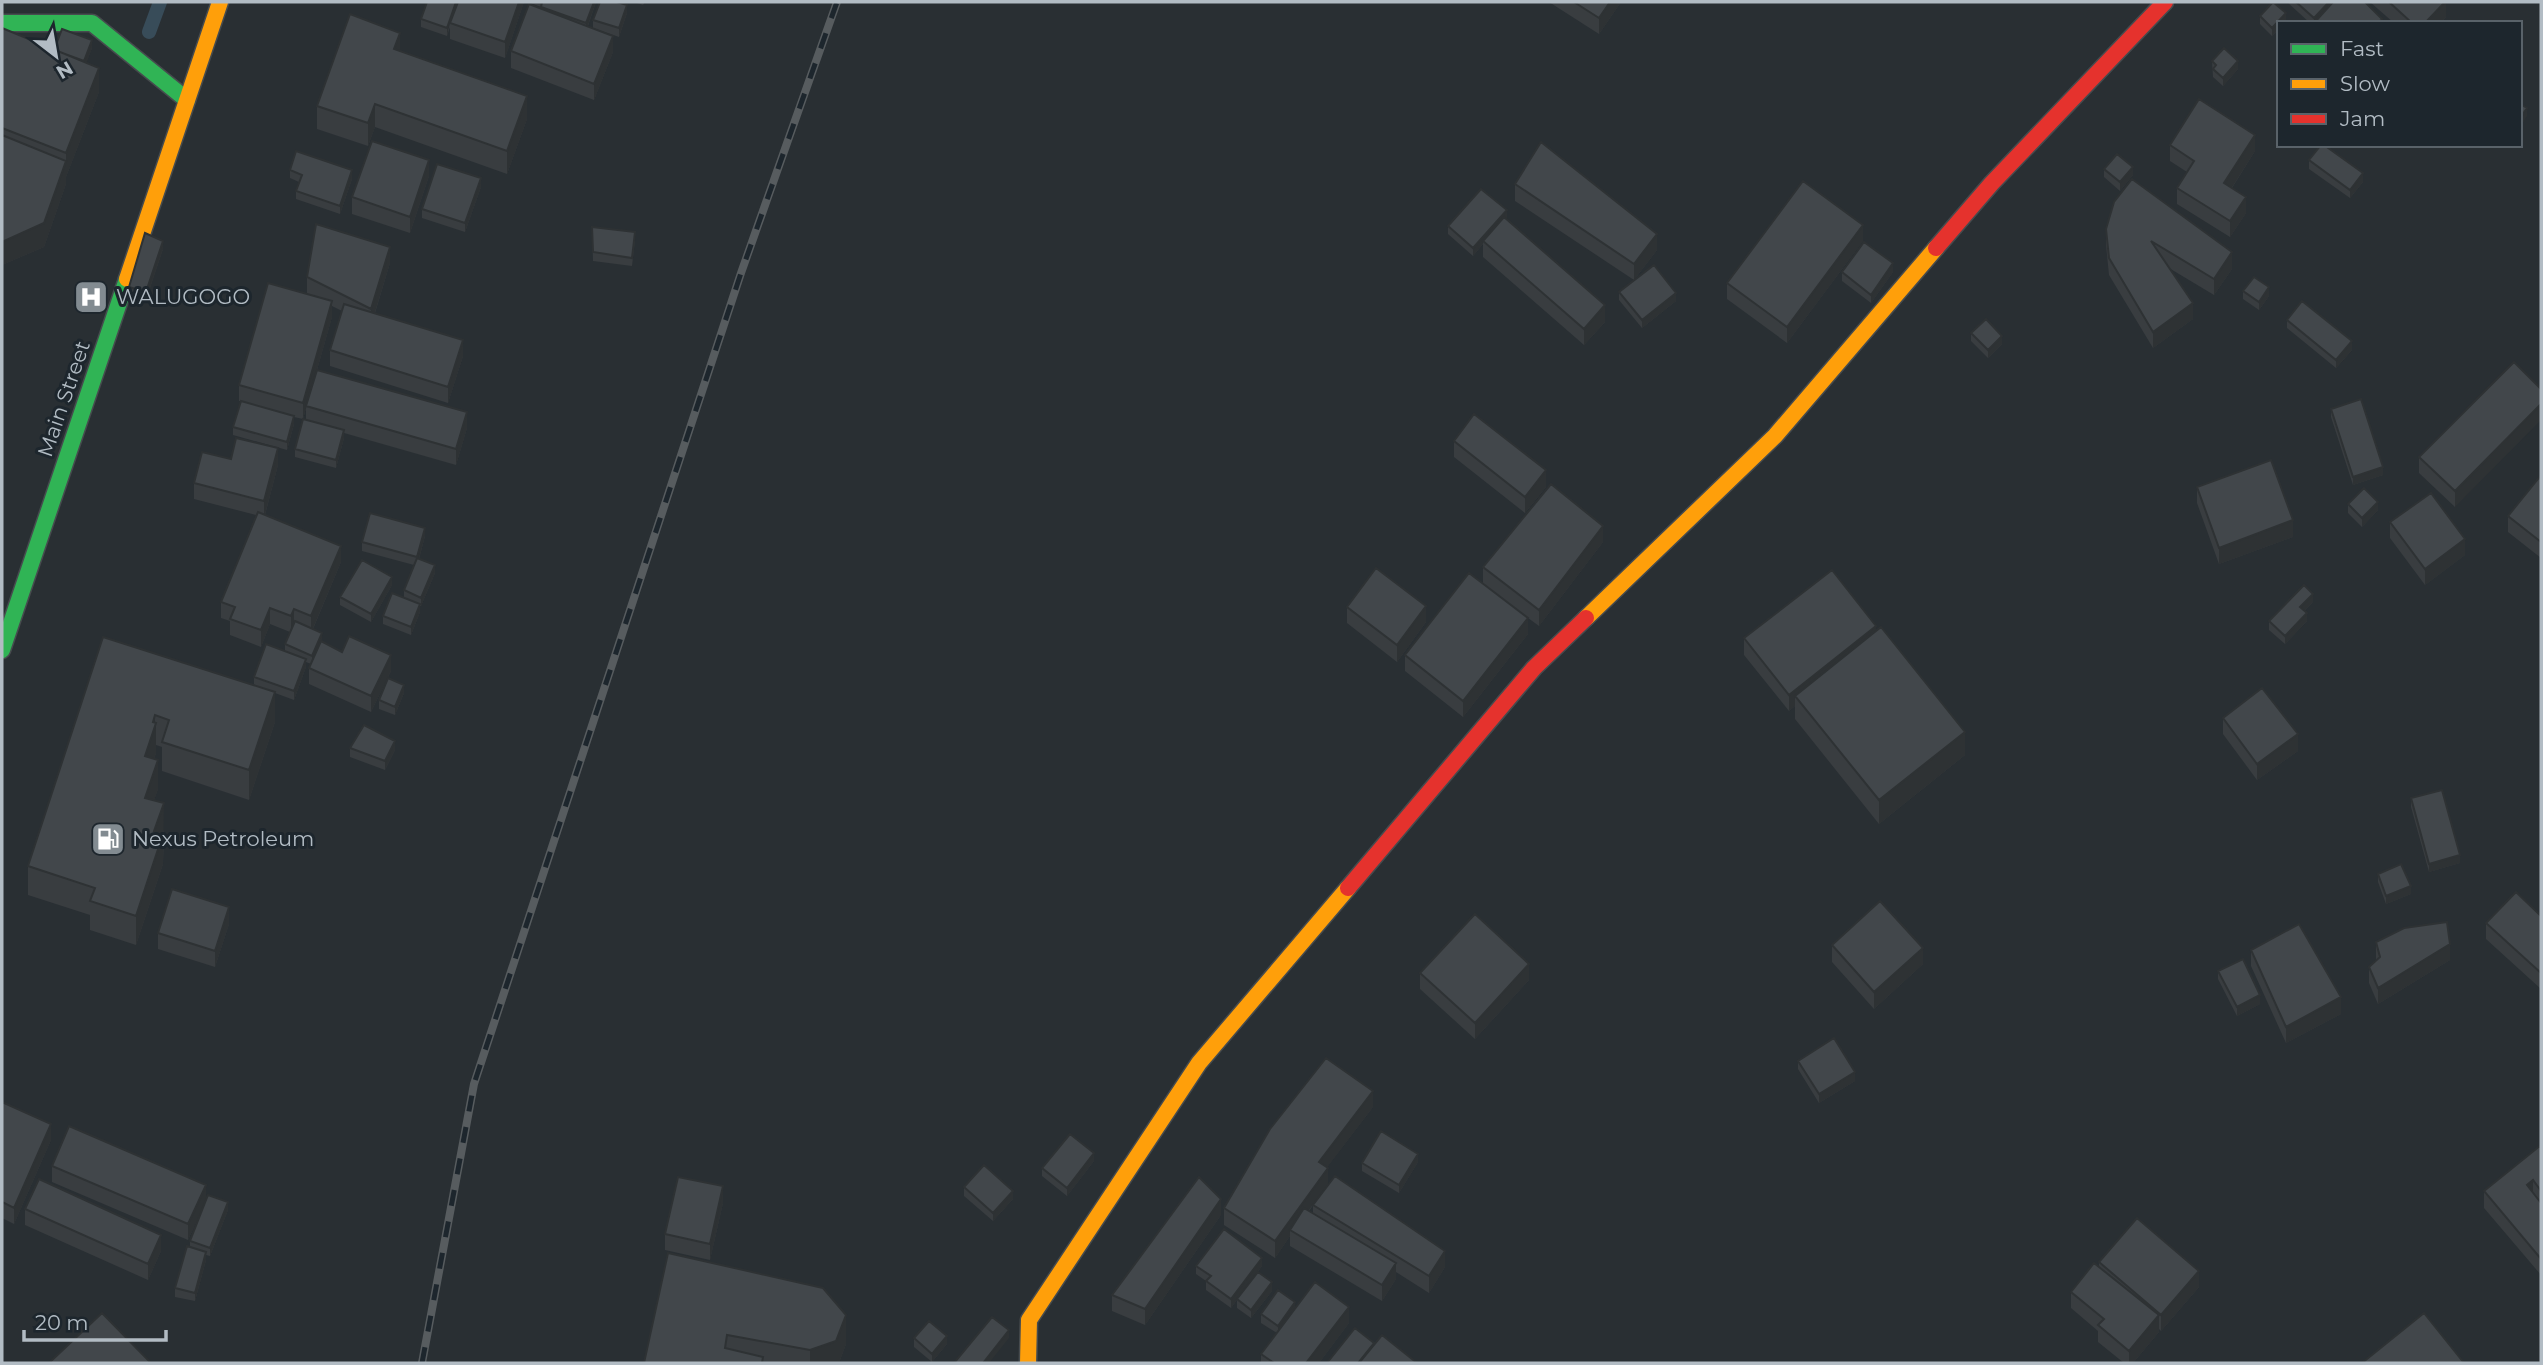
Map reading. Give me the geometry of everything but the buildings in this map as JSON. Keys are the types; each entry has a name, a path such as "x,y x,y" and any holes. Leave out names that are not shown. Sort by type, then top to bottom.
{"street":[{"name":"Main Street","path":"2,650 220,2"},
{"path":"1028,1363 1029,1320 1199,1062 1534,668 1775,436 1993,183 2165,2"},
{"path":"2,23 92,23 187,100"}],"waterway":[{"path":"149,32 160,2"}],"railway":[{"path":"422,1363 474,1084 741,273 837,2"}],"traffic: fast":[{"path":"2,23 92,23 187,100"},
{"path":"2,650 127,279"}],"traffic: slow":[{"path":"127,279 220,2"},
{"path":"1586,618 1775,436 1936,248"},
{"path":"1028,1363 1029,1320 1199,1063 1348,888"}],"traffic: jam":[{"path":"1936,248 1992,183 2165,2"},
{"path":"1348,888 1534,668 1586,618"}],"place":[{"name":"WALUGOGO","path":"91,297"},
{"name":"Nexus Petroleum","path":"108,839"}]}
